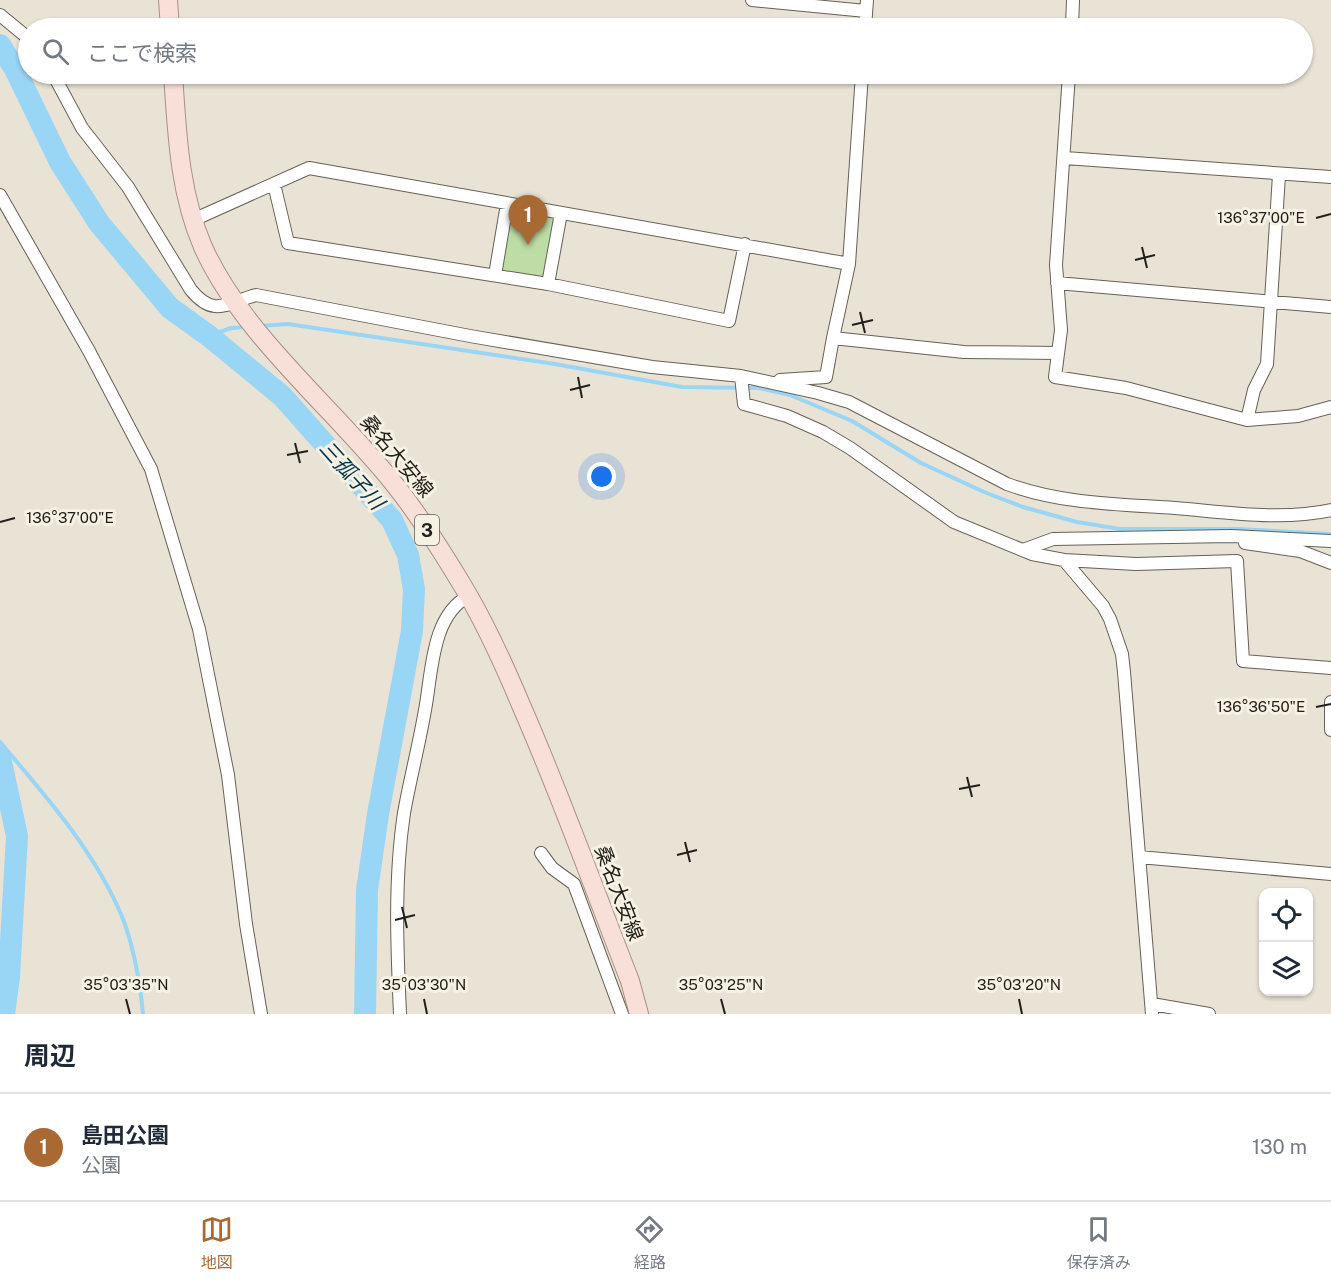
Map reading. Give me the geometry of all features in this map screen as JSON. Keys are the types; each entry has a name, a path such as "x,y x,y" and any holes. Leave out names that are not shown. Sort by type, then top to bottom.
{"main road":[{"path":"168,0 169,18"},
{"name":"桑名大安線","path":"174,84 178,148 193,220 204,248 239,306 275,351 394,484 437,544 469,596 495,645 536,738 630,981 639,1014"}],"street":[{"path":"752,0 867,6"},
{"path":"1072,18 1073,0"},
{"path":"0,15 18,30"},
{"path":"58,84 82,128 128,187 191,290 201,301 213,307 239,306 256,295 652,367 766,381 849,402 1007,484 1033,494 1118,506 1248,514 1309,515 1331,510"},
{"path":"766,381 826,376 849,264 861,84"},
{"path":"1069,84 1056,265 1061,330 1055,377 1126,388 1247,420 1298,416 1331,407"},
{"path":"1065,158 1331,177"},
{"path":"193,220 309,168 844,263"},
{"path":"1247,420 1254,390 1267,364 1280,175"},
{"path":"274,184 288,243 548,284 729,321 745,244"},
{"path":"0,195 151,469 200,629 228,775 246,924 261,1014"},
{"path":"495,275 507,204"},
{"path":"548,284 561,213"},
{"path":"1057,284 1331,307"},
{"path":"833,338 964,352 1058,353"},
{"path":"742,379 744,404 787,416 823,432 850,448 954,522 1023,550 1064,560 1137,564 1237,561 1243,661 1331,668"},
{"path":"1023,550 1053,539 1185,537 1331,541"},
{"path":"1185,537 1300,552 1331,563"},
{"path":"1064,560 1103,606 1122,654 1152,1009 1209,1014"},
{"path":"400,1014 397,926 404,815 434,659 445,618 459,601 469,596"},
{"path":"1331,702 1331,730"},
{"path":"541,853 552,868 574,884 622,1014"},
{"path":"1139,857 1331,874"}],"green space":[{"path":"509,208 558,216 545,282 499,273"}],"waterway":[{"name":"三孤子川","path":"0,45 18,75"},
{"name":"三孤子川","path":"22,84 60,162 99,223 170,308 209,336 282,396 392,520 408,555 414,589 412,631 378,814 367,890 365,1014"},
{"path":"260,326 288,324 555,364 682,387 759,388 790,395 852,421 921,463 984,492 1023,507 1077,522 1120,529 1239,529 1331,534"},
{"path":"209,336 231,328 247,327"},
{"path":"0,742 69,826 112,895 130,942 143,1014"},
{"path":"0,757 17,836 9,977 4,1014"}],"place":[{"name":"島田公園","path":"528,245"}]}
